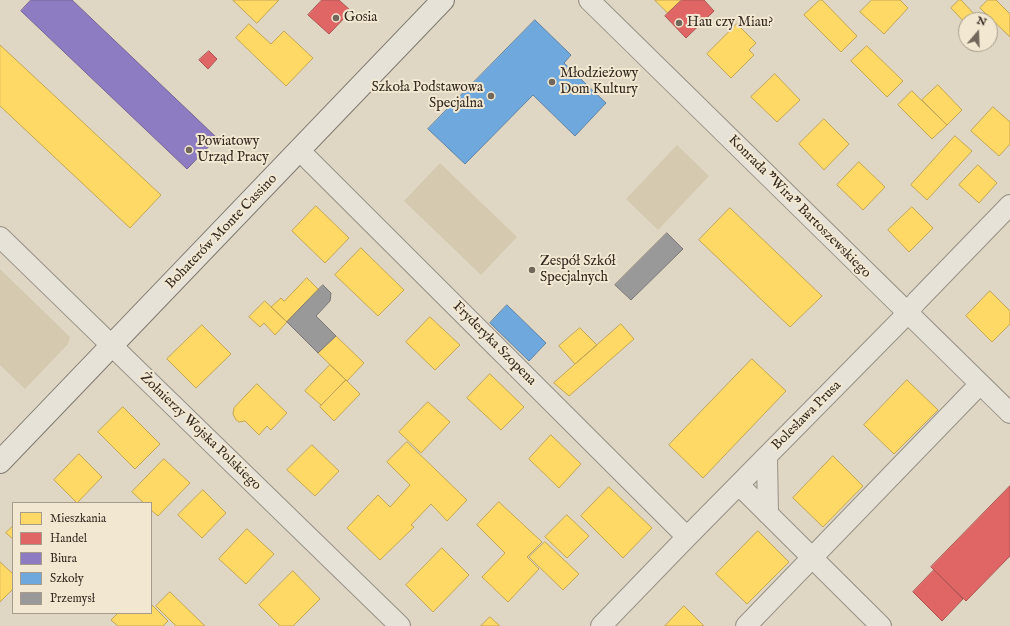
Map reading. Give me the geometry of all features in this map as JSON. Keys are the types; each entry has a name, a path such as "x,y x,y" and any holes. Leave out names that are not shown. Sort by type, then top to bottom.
{"street":[{"name":"Bohaterów Monte Cassino","path":"0,462 444,0"},
{"name":"Konrada \"Wira\" Bartoszewskiego","path":"589,0 1010,413"},
{"name":"Fryderyka Szopena","path":"300,151 688,536"},
{"name":"Bolesława Prusa","path":"601,626 908,313 917,301 1010,205"},
{"name":"Żołnierzy Wojska Polskiego","path":"0,237 400,626"},
{"path":"746,626 980,384"},
{"path":"767,457 768,514"},
{"path":"739,485 880,626"}],"shaded area":[{"path":"677,145 709,176 658,230 626,199"},
{"path":"440,163 517,237 481,275 404,201"},
{"path":"0,269 70,337 68,344 25,389 0,365"}],"building: Mieszkania":[{"path":"233,0 279,0 257,23"},
{"path":"655,0 681,0 668,13"},
{"path":"820,0 822,0 857,36 841,52 804,15"},
{"path":"872,0 900,0 908,8 884,34 860,12"},
{"path":"959,0 961,0 972,12 958,12 958,15 951,8"},
{"path":"988,0 996,0 1010,14 1010,37 998,25 998,12 984,12 980,8"},
{"path":"249,24 271,44 284,31 313,58 286,86 236,38"},
{"path":"737,24 756,43 749,50 754,55 731,78 707,54"},
{"path":"0,45 161,195 130,228 0,106"},
{"path":"867,46 903,81 887,97 851,61"},
{"path":"775,74 800,100 777,122 751,97"},
{"path":"938,85 962,110 947,125 922,100"},
{"path":"912,91 947,125 932,139 898,105"},
{"path":"993,107 1010,122 1010,144 999,156 971,131"},
{"path":"824,119 849,144 824,170 799,144"},
{"path":"955,136 972,151 927,200 911,185"},
{"path":"859,162 885,187 863,210 837,185"},
{"path":"978,165 997,183 979,203 959,185"},
{"path":"316,206 349,238 325,263 292,231"},
{"path":"912,207 933,228 909,252 888,230"},
{"path":"730,208 822,296 790,327 699,240"},
{"path":"361,248 404,290 378,316 335,275"},
{"path":"307,278 319,290 287,322 271,307 281,298 284,301"},
{"path":"990,291 1010,311 1010,324 992,342 966,316"},
{"path":"265,301 287,322 275,335 264,323 260,327 249,317"},
{"path":"430,317 460,345 435,370 406,342"},
{"path":"621,324 634,339 569,396 554,383"},
{"path":"202,325 231,354 196,388 167,359"},
{"path":"580,328 597,345 575,364 559,346"},
{"path":"336,336 364,363 347,381 318,353"},
{"path":"752,359 786,391 703,478 669,445"},
{"path":"330,365 346,380 321,405 305,391"},
{"path":"490,374 524,407 501,430 467,398"},
{"path":"346,380 360,394 334,421 320,407"},
{"path":"907,380 938,410 894,454 864,425"},
{"path":"257,384 287,413 271,430 267,426 259,435 245,421 239,422 236,420 233,414 234,408"},
{"path":"428,402 450,422 421,453 399,432"},
{"path":"123,407 160,444 135,469 98,432"},
{"path":"551,435 581,464 559,488 529,459"},
{"path":"407,442 467,500 447,521 431,504 411,525 414,527 380,560 347,528 378,495 390,507 410,485 387,462"},
{"path":"312,445 339,471 315,496 287,470"},
{"path":"79,454 102,477 78,502 76,502 54,480"},
{"path":"833,456 863,486 823,527 793,498"},
{"path":"164,459 190,483 158,516 152,511 152,502 143,502 132,492"},
{"path":"609,487 652,528 623,558 581,516"},
{"path":"203,490 226,513 202,538 178,515"},
{"path":"499,502 542,542 527,557 539,569 508,602 482,577 505,553 477,525"},
{"path":"567,515 589,536 567,558 545,537"},
{"path":"12,527 12,538 6,533"},
{"path":"247,529 274,554 246,584 219,559"},
{"path":"758,531 789,562 747,604 716,574"},
{"path":"545,542 579,574 563,590 529,557"},
{"path":"442,548 469,575 433,612 406,585"},
{"path":"0,562 12,573 12,590 0,602"},
{"path":"293,571 320,599 293,626 280,626 259,605"},
{"path":"170,592 205,626 176,626 156,606"},
{"path":"152,605 168,621 163,626 118,626 111,620 117,614 152,614"},
{"path":"684,606 704,626 665,626"},
{"path":"490,617 500,626 481,626"}],"building: Handel":[{"path":"322,0 339,0 351,11 329,34 308,15"},
{"path":"682,0 704,0 714,11 686,38 665,16"},
{"path":"209,51 217,59 208,69 199,60"},
{"path":"1010,486 1010,556 966,601 931,567"},
{"path":"934,570 963,599 942,621 913,592"}],"building: Biura":[{"path":"31,0 72,0 217,138 187,169 21,11"}],"building: Szkoły":[{"path":"535,20 571,55 564,63 606,103 575,136 533,95 465,164 428,129"},
{"path":"507,305 546,343 529,361 490,323"}],"building: Przemysł":[{"path":"667,233 683,249 631,300 615,285"},
{"path":"323,285 331,293 330,301 316,316 336,336 318,353 287,322"}],"place":[{"name":"Gosia","path":"336,18"},
{"name":"Hau czy Miau?","path":"679,23"},
{"name":"Młodzieżowy Dom Kultury","path":"552,82"},
{"name":"Szkoła Podstawowa Specjalna","path":"491,96"},
{"name":"Powiatowy Urząd Pracy","path":"189,150"},
{"name":"Zespół Szkół Specjalnych","path":"532,270"}]}
